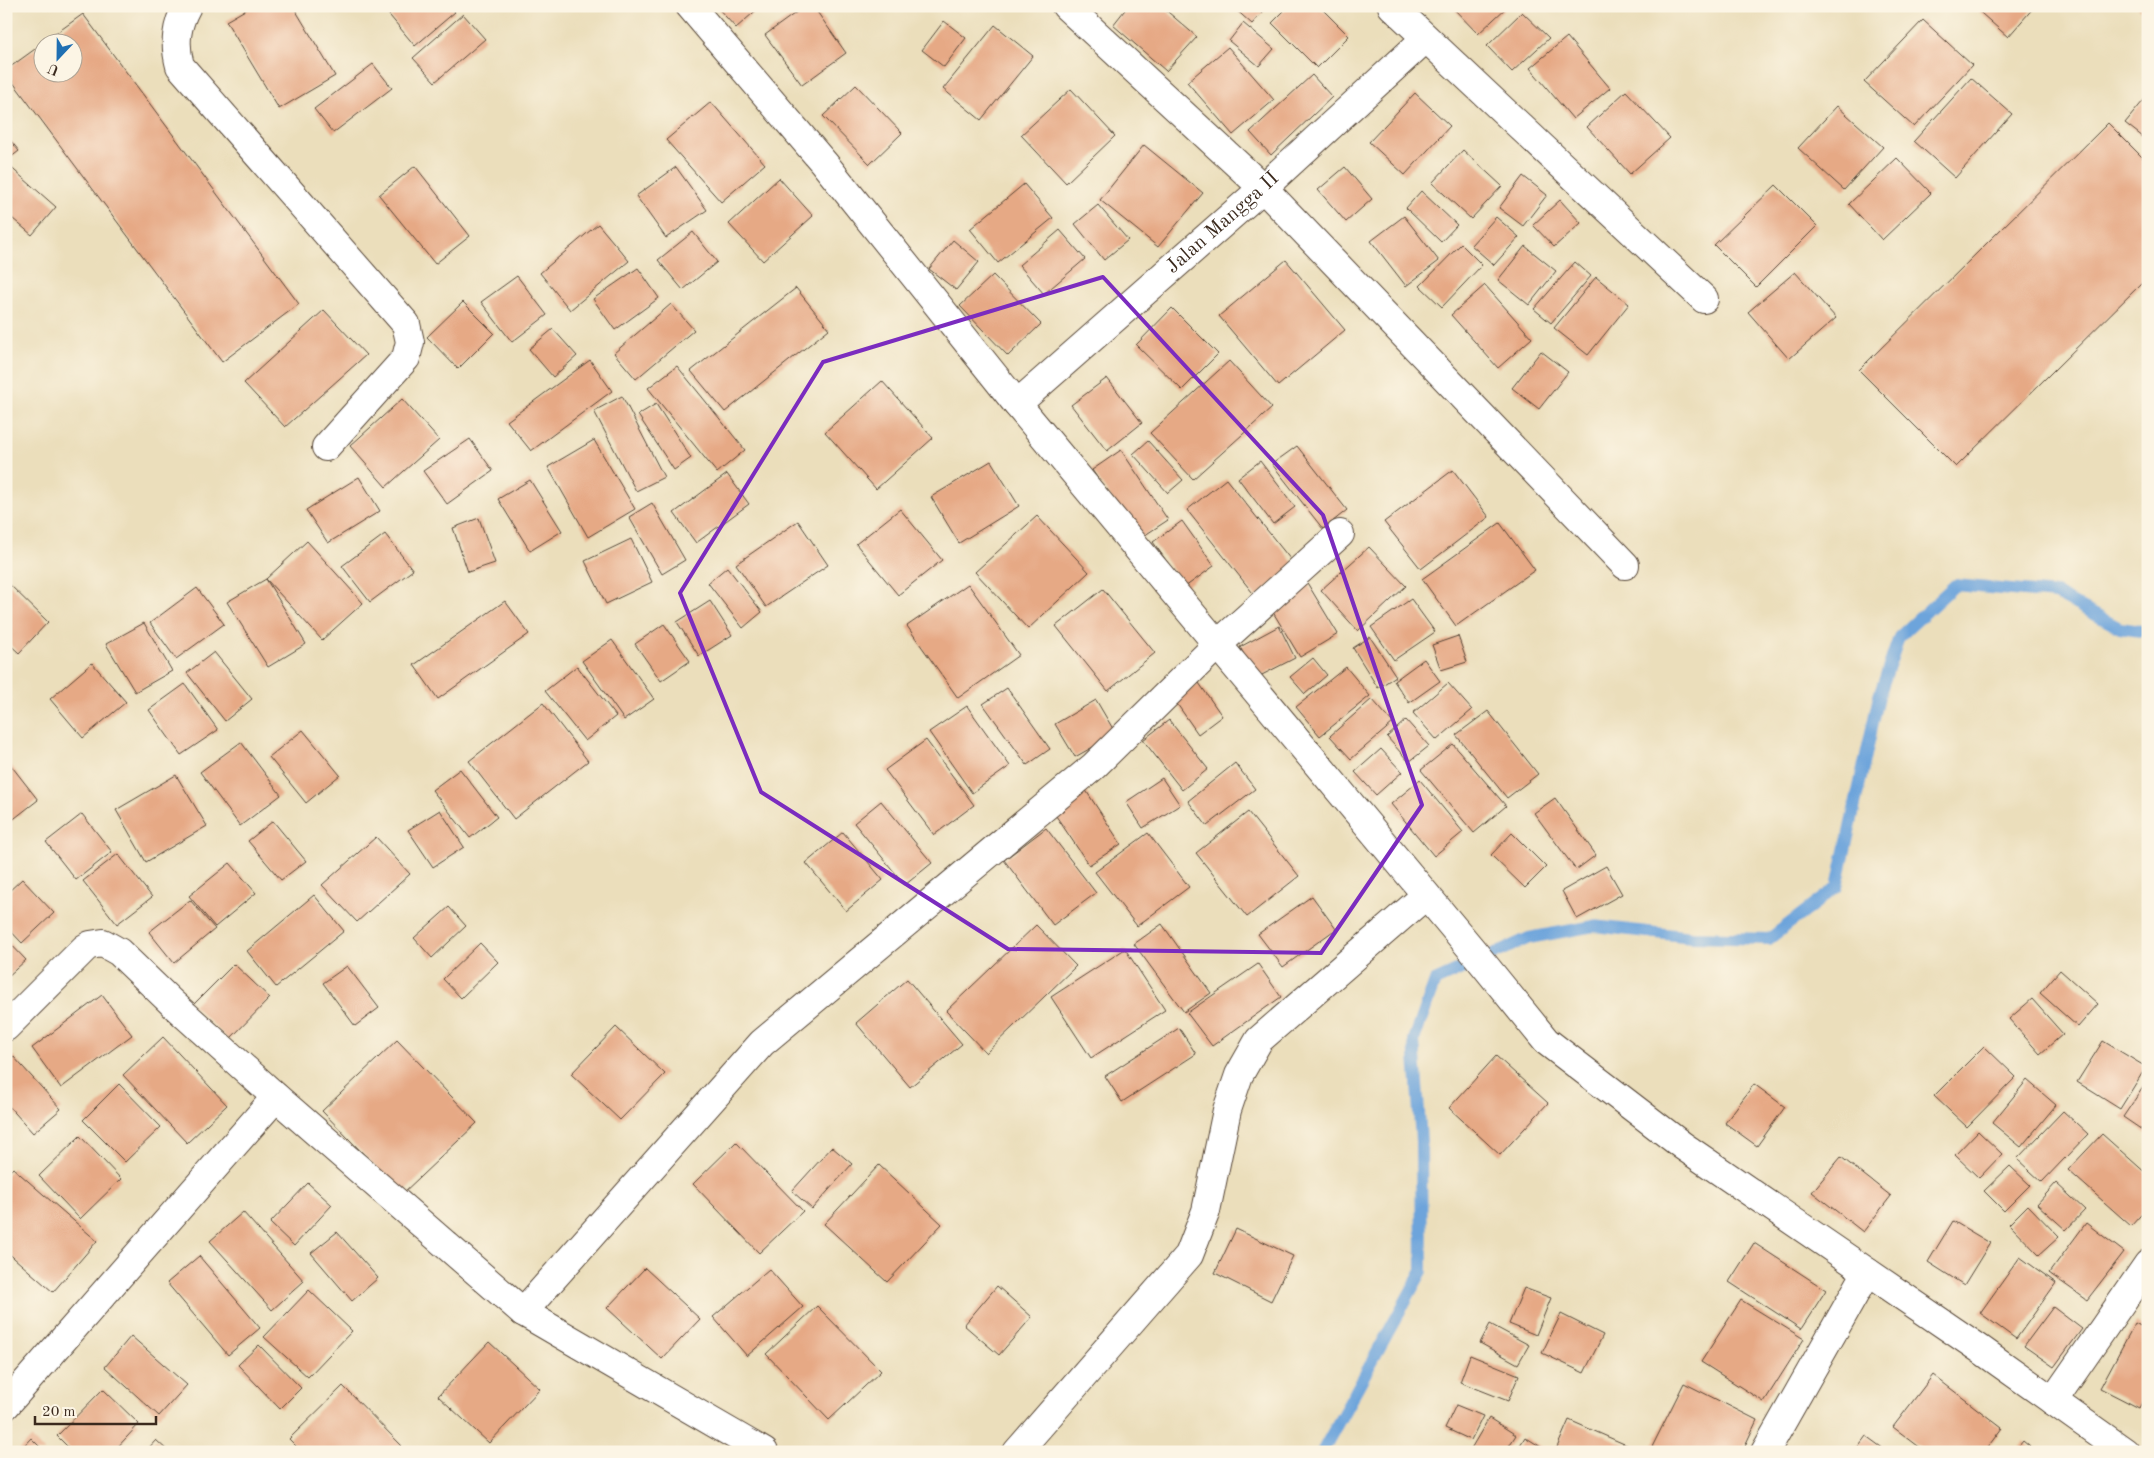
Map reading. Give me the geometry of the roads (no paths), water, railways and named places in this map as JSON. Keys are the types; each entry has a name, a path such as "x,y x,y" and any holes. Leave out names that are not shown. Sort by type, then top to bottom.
{"street":[{"path":"187,6 177,30 176,52 180,66 406,324 410,342 406,358 326,447"},
{"path":"690,6 824,163 1017,404 1546,1041 1683,1146 2125,1452"},
{"path":"1066,6 1263,188 1626,566"},
{"path":"1392,6 1425,39 1704,298"},
{"name":"Jalan Mangga II","path":"1017,404 1263,188 1425,39"},
{"path":"523,1312 762,1043 1094,766 1218,645 1340,534"},
{"path":"1017,1452 1188,1255 1206,1211 1228,1110 1239,1075 1259,1040 1426,896"},
{"path":"6,1027 84,948 103,943 119,952 173,1004 276,1097 523,1312 764,1452"},
{"path":"6,1405 276,1097"},
{"path":"2053,1401 2148,1264"},
{"path":"1765,1452 1867,1272"}],"waterway":[{"path":"1322,1452 1422,1271 1421,1141 1414,1040 1435,981 1529,938 1594,926 1692,937 1769,939 1837,887 1879,696 1899,637 1955,585 2056,594 2120,628 2148,632"}]}
